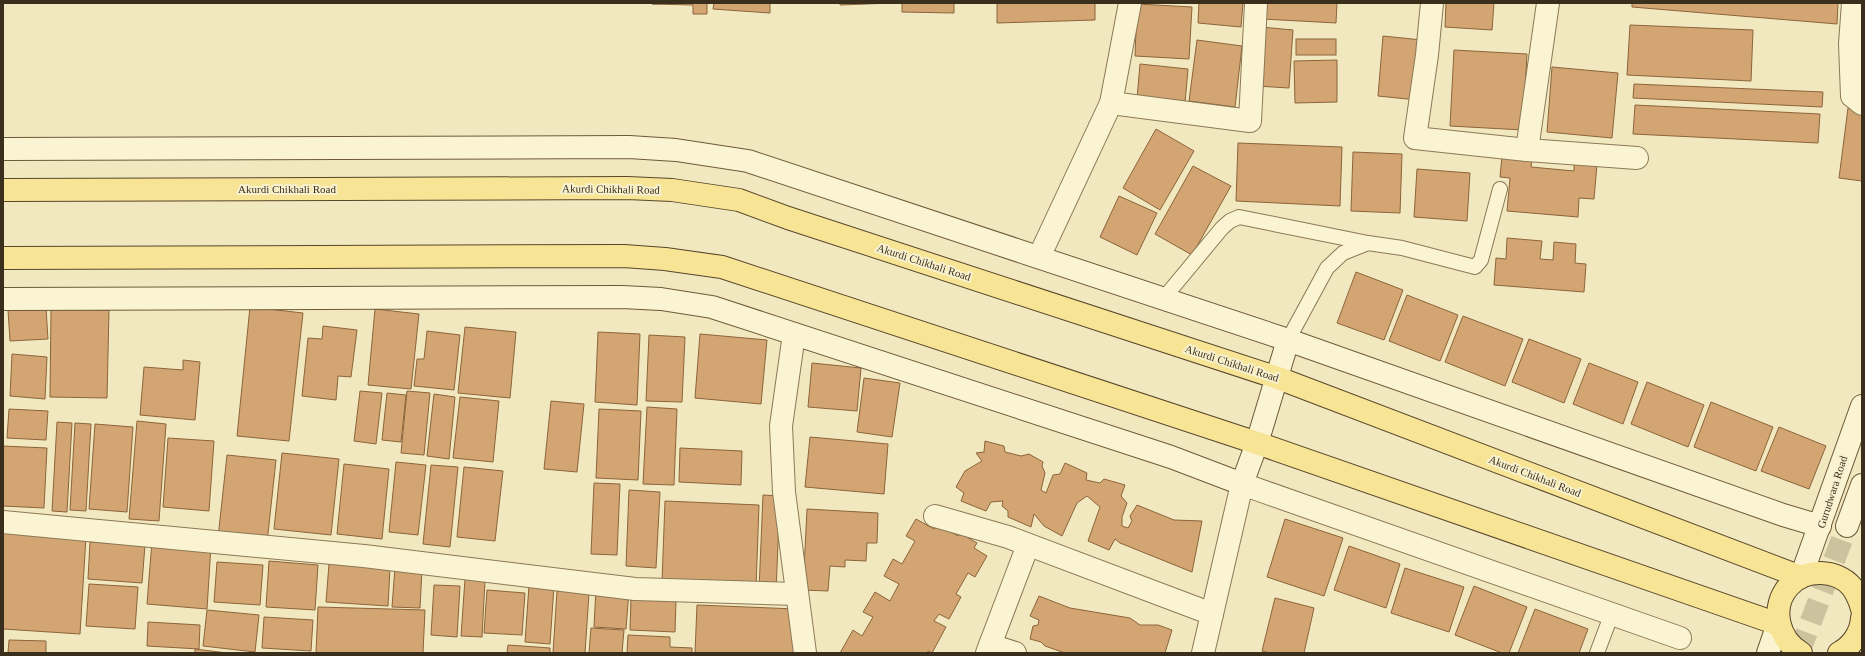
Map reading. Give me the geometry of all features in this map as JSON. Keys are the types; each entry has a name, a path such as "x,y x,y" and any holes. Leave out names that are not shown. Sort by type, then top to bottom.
{"main road":[{"name":"Akurdi Chikhali Road","path":"3,190 627,188 680,192 739,200 788,218 1278,378 1801,577"},
{"path":"3,258 624,256 722,267 1257,443 1778,624"},
{"path":"1801,653 1793,648 1784,637 1778,624 1778,610 1782,597 1790,585 1801,577 1814,573 1828,573 1841,578 1852,586 1861,604 1861,625 1856,639 1846,649 1839,653"}],"street":[{"path":"1039,257 1111,104 1130,3"},
{"path":"1111,104 1250,121 1256,3"},
{"path":"1432,3 1427,55 1415,138 1527,150 1637,158"},
{"path":"1527,150 1548,3"},
{"path":"1852,3 1850,44 1851,90 1852,96 1862,104"},
{"path":"3,149 629,147 676,150 748,161 1288,340 1775,512 1820,526"},
{"path":"3,299 622,297 661,299 712,307 1171,457 1242,484 1680,638"},
{"path":"794,334 782,426 784,492 805,653"},
{"path":"1203,653 1242,484 1278,378 1288,340"},
{"name":"Gurudwara Road","path":"1801,577 1820,526 1852,430 1862,406"},
{"path":"1847,526 1862,485"},
{"path":"935,516 1028,544 1212,614"},
{"path":"3,522 364,556 635,589 797,594"},
{"path":"1015,653 988,649 1028,544"},
{"path":"1768,653 1778,624"}],"lane":[{"path":"1164,298 1222,228 1230,221 1239,217 1368,243 1402,248 1474,267 1481,260 1500,189"},
{"path":"1288,340 1327,268 1343,253 1368,243"},
{"path":"1597,653 1612,613"}],"building":[{"path":"707,3 707,14 693,14 693,5 652,4"},
{"path":"714,3 770,3 770,13 713,9"},
{"path":"840,3 892,3 840,5"},
{"path":"902,3 954,3 954,13 902,12"},
{"path":"997,3 1095,3 1095,20 997,23"},
{"path":"1199,3 1243,3 1241,27 1198,23"},
{"path":"1264,3 1337,3 1336,23 1263,19"},
{"path":"1446,3 1494,3 1492,30 1445,27"},
{"path":"1632,3 1838,3 1837,24 1632,7"},
{"path":"1137,4 1192,7 1189,59 1135,56"},
{"path":"1630,25 1753,30 1751,81 1627,75"},
{"path":"1261,27 1293,30 1289,88 1257,86"},
{"path":"1383,36 1422,40 1417,100 1378,96"},
{"path":"1296,39 1336,39 1336,55 1296,55"},
{"path":"1197,40 1242,46 1235,107 1189,101"},
{"path":"1454,50 1527,54 1523,130 1450,126"},
{"path":"1337,60 1337,102 1295,103 1294,61"},
{"path":"1140,64 1188,69 1185,103 1137,99"},
{"path":"1552,67 1618,73 1612,138 1547,132"},
{"path":"1634,84 1823,92 1822,107 1633,98"},
{"path":"1635,105 1820,114 1818,143 1633,134"},
{"path":"1848,108 1862,110 1862,181 1839,178"},
{"path":"1156,129 1194,151 1160,210 1123,188"},
{"path":"1238,143 1342,147 1340,206 1236,201"},
{"path":"1353,152 1402,154 1400,213 1351,211"},
{"path":"1502,156 1532,159 1531,167 1574,171 1574,162 1597,164 1594,199 1579,198 1578,217 1507,211 1510,178 1500,177"},
{"path":"1193,166 1231,186 1192,255 1155,234"},
{"path":"1417,169 1470,173 1467,221 1414,217"},
{"path":"1119,196 1157,213 1137,255 1100,237"},
{"path":"1507,238 1542,241 1540,259 1553,260 1554,242 1576,244 1575,263 1586,264 1584,292 1494,285 1496,258 1506,259"},
{"path":"1356,272 1403,290 1384,340 1337,323"},
{"path":"1407,295 1458,315 1440,361 1389,341"},
{"path":"250,307 303,313 289,441 237,436"},
{"path":"46,308 48,339 10,341 8,310"},
{"path":"51,309 109,310 107,398 50,397"},
{"path":"375,309 419,314 411,389 368,385"},
{"path":"1463,316 1523,339 1505,386 1445,362"},
{"path":"323,326 357,330 351,377 338,376 336,400 302,396 308,338 322,339"},
{"path":"465,327 516,332 510,398 458,393"},
{"path":"427,331 460,335 454,390 414,386 417,359 424,359"},
{"path":"598,332 640,334 637,405 595,402"},
{"path":"700,334 767,340 761,404 695,398"},
{"path":"649,335 685,337 682,402 646,401"},
{"path":"1529,339 1581,359 1564,403 1512,382"},
{"path":"12,354 47,357 45,399 10,396"},
{"path":"183,360 200,362 195,420 140,415 144,367 183,370"},
{"path":"812,363 861,368 857,411 808,407"},
{"path":"1589,363 1638,382 1623,424 1573,404"},
{"path":"864,378 900,383 892,437 857,432"},
{"path":"1647,382 1704,405 1688,447 1631,424"},
{"path":"360,391 382,393 376,444 354,441"},
{"path":"407,391 430,393 424,455 401,453"},
{"path":"387,393 406,395 401,442 382,440"},
{"path":"434,394 455,397 449,459 427,456"},
{"path":"460,397 499,401 493,462 453,458"},
{"path":"551,401 584,404 577,472 544,469"},
{"path":"1711,402 1773,427 1756,471 1694,447"},
{"path":"647,407 677,409 674,485 643,484"},
{"path":"9,409 48,411 46,440 7,438"},
{"path":"599,409 641,411 638,480 596,478"},
{"path":"137,421 166,424 159,521 129,519"},
{"path":"57,422 72,423 67,512 52,511"},
{"path":"75,423 91,424 86,511 70,510"},
{"path":"95,424 133,427 127,512 89,509"},
{"path":"1779,427 1826,446 1809,489 1761,471"},
{"path":"810,437 888,444 884,494 805,487"},
{"path":"168,438 214,441 209,511 163,507"},
{"path":"985,441 1004,446 1005,452 1021,456 1029,454 1043,462 1042,466 1045,473 1041,490 1046,493 1053,475 1060,474 1065,463 1087,473 1086,480 1100,483 1104,479 1125,485 1121,496 1127,503 1122,517 1122,526 1128,528 1132,521 1130,516 1137,505 1174,520 1202,521 1192,572 1120,543 1115,539 1109,550 1088,541 1100,507 1087,496 1077,503 1062,536 1044,526 1034,514 1031,527 1008,517 1008,511 1002,506 1003,501 991,502 986,511 961,501 964,493 956,487 965,471 982,461 976,453 984,452"},
{"path":"3,446 47,448 44,508 3,506"},
{"path":"680,448 742,451 741,485 679,482"},
{"path":"282,453 339,459 331,535 274,529"},
{"path":"227,455 276,460 267,543 218,538"},
{"path":"396,462 426,465 418,535 389,532"},
{"path":"344,464 389,469 382,539 337,534"},
{"path":"431,465 458,467 450,547 423,544"},
{"path":"464,467 503,471 495,541 457,537"},
{"path":"594,483 620,484 617,555 591,554"},
{"path":"629,490 660,492 656,568 626,566"},
{"path":"763,495 780,496 776,591 759,590"},
{"path":"665,501 759,505 756,587 662,582"},
{"path":"807,509 878,513 877,543 867,543 866,561 845,560 845,567 830,566 828,591 803,590"},
{"path":"916,519 934,529 937,524 958,536 960,533 977,543 974,548 987,556 975,577 968,573 956,594 961,597 949,619 939,614 934,621 946,627 932,653 928,651 927,653 840,653 853,630 862,636 873,617 863,612 875,592 890,601 899,584 884,576 893,559 902,564 915,541 906,536"},
{"path":"1285,519 1343,538 1324,596 1267,577"},
{"path":"3,532 86,537 80,634 3,629"},
{"path":"152,541 211,545 207,609 147,604"},
{"path":"90,542 145,545 142,583 88,579"},
{"path":"1349,546 1400,564 1386,608 1334,590"},
{"path":"269,561 318,565 315,610 266,607"},
{"path":"217,562 263,565 260,605 214,602"},
{"path":"329,564 390,568 388,606 326,602"},
{"path":"395,567 422,569 420,608 392,607"},
{"path":"1405,568 1464,587 1449,632 1391,613"},
{"path":"465,579 485,581 482,637 461,636"},
{"path":"89,584 138,587 135,629 86,626"},
{"path":"434,585 460,586 457,637 431,635"},
{"path":"529,585 554,586 550,644 525,642"},
{"path":"1474,586 1527,607 1509,653 1502,653 1455,635"},
{"path":"596,588 629,590 626,629 594,627"},
{"path":"487,590 525,593 522,635 484,633"},
{"path":"557,591 589,593 585,653 553,653"},
{"path":"1039,596 1070,608 1130,618 1140,625 1158,625 1172,630 1165,653 1065,653 1045,646 1041,642 1030,639 1033,626 1038,625 1039,620 1030,616"},
{"path":"631,598 676,600 675,632 630,630"},
{"path":"1275,598 1314,608 1304,653 1270,653 1262,651"},
{"path":"697,605 796,609 794,653 695,653"},
{"path":"318,607 425,610 423,653 316,653"},
{"path":"1535,609 1588,629 1579,653 1518,653"},
{"path":"207,610 259,615 255,652 203,646"},
{"path":"264,617 313,620 311,651 262,648"},
{"path":"148,622 200,625 199,649 147,646"},
{"path":"591,628 624,630 622,653 589,653"},
{"path":"628,635 670,637 670,647 692,648 692,653 627,653"},
{"path":"9,640 46,641 46,653 8,653"},
{"path":"508,645 550,648 550,653 507,653"},
{"path":"195,649 227,653 195,653"}],"tunnel":[{"path":"1799,653 1847,526"}]}
